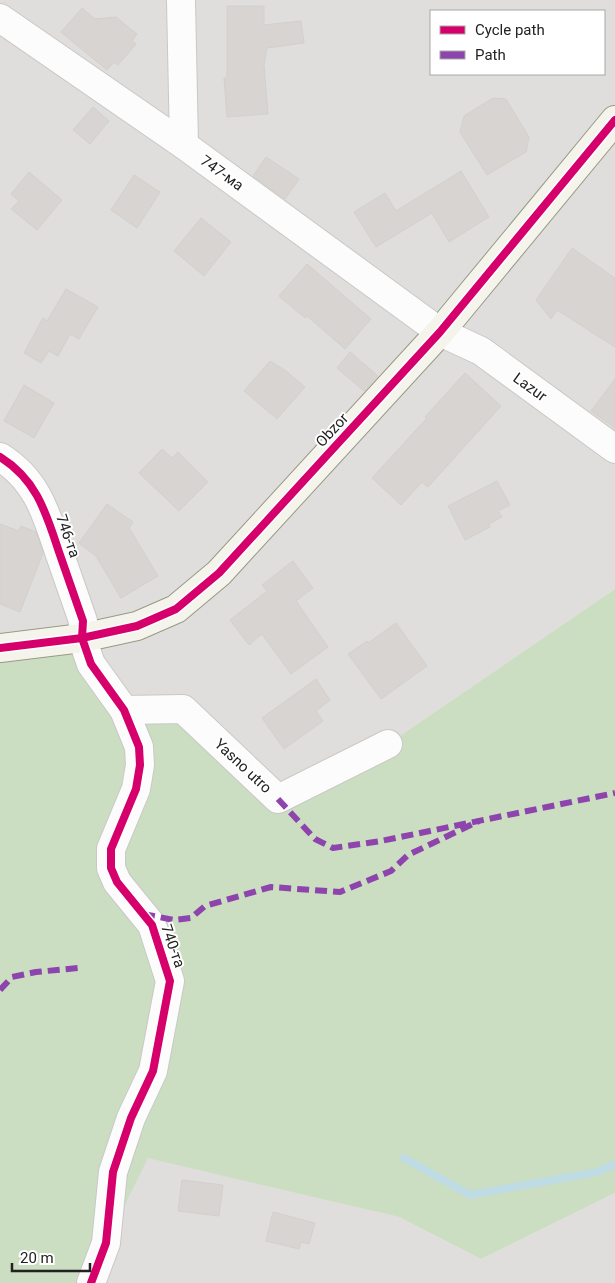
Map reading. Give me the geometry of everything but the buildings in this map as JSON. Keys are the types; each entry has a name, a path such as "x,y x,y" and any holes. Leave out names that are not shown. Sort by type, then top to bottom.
{"street":[{"path":"181,0 184,146"},
{"name":"747-ма","path":"0,18 184,146 440,332"},
{"name":"Obzor","path":"0,648 82,638 137,626 176,609 219,573 440,332 615,120"},
{"name":"Lazur","path":"440,332 481,351 615,449"},
{"name":"746-та","path":"0,457 12,464 30,484 42,503 82,621 82,638"},
{"name":"740-та","path":"82,638 91,664 124,710 139,747 140,765 136,789 111,849 111,868 117,882 152,925 170,981 153,1071 131,1118 113,1172 106,1243 91,1283"},
{"name":"Yasno utro","path":"124,710 183,709 278,799 388,744"}],"shaded area":[{"path":"0,0 615,0 615,589 388,744 278,799 124,710 0,648"},
{"path":"148,1157 399,1217 481,1259 615,1193 615,1283 91,1283 106,1243"}],"green space":[{"path":"615,589 615,1193 481,1259 399,1217 148,1158 106,1243 91,1283 0,1283 0,648 82,638 124,710 183,709 278,799 388,744"}],"waterway":[{"path":"404,1158 470,1195 597,1172 615,1164"}],"marked path":[{"path":"278,799 315,839 333,848 381,841 615,793"},
{"path":"143,914 174,920 191,918 205,906 271,887 340,892 391,871 408,855 479,821"},
{"path":"0,990 12,977 36,972 78,968"}],"cycle path":[{"path":"0,648 82,638 137,626 176,609 219,573 440,332 615,120"},
{"path":"0,457 23,476 38,498 50,524 83,621 82,638 91,664 124,710 139,747 140,765 136,789 111,849 111,868 117,882 152,925 170,981 153,1071 131,1118 113,1172 106,1243 91,1283"}]}
